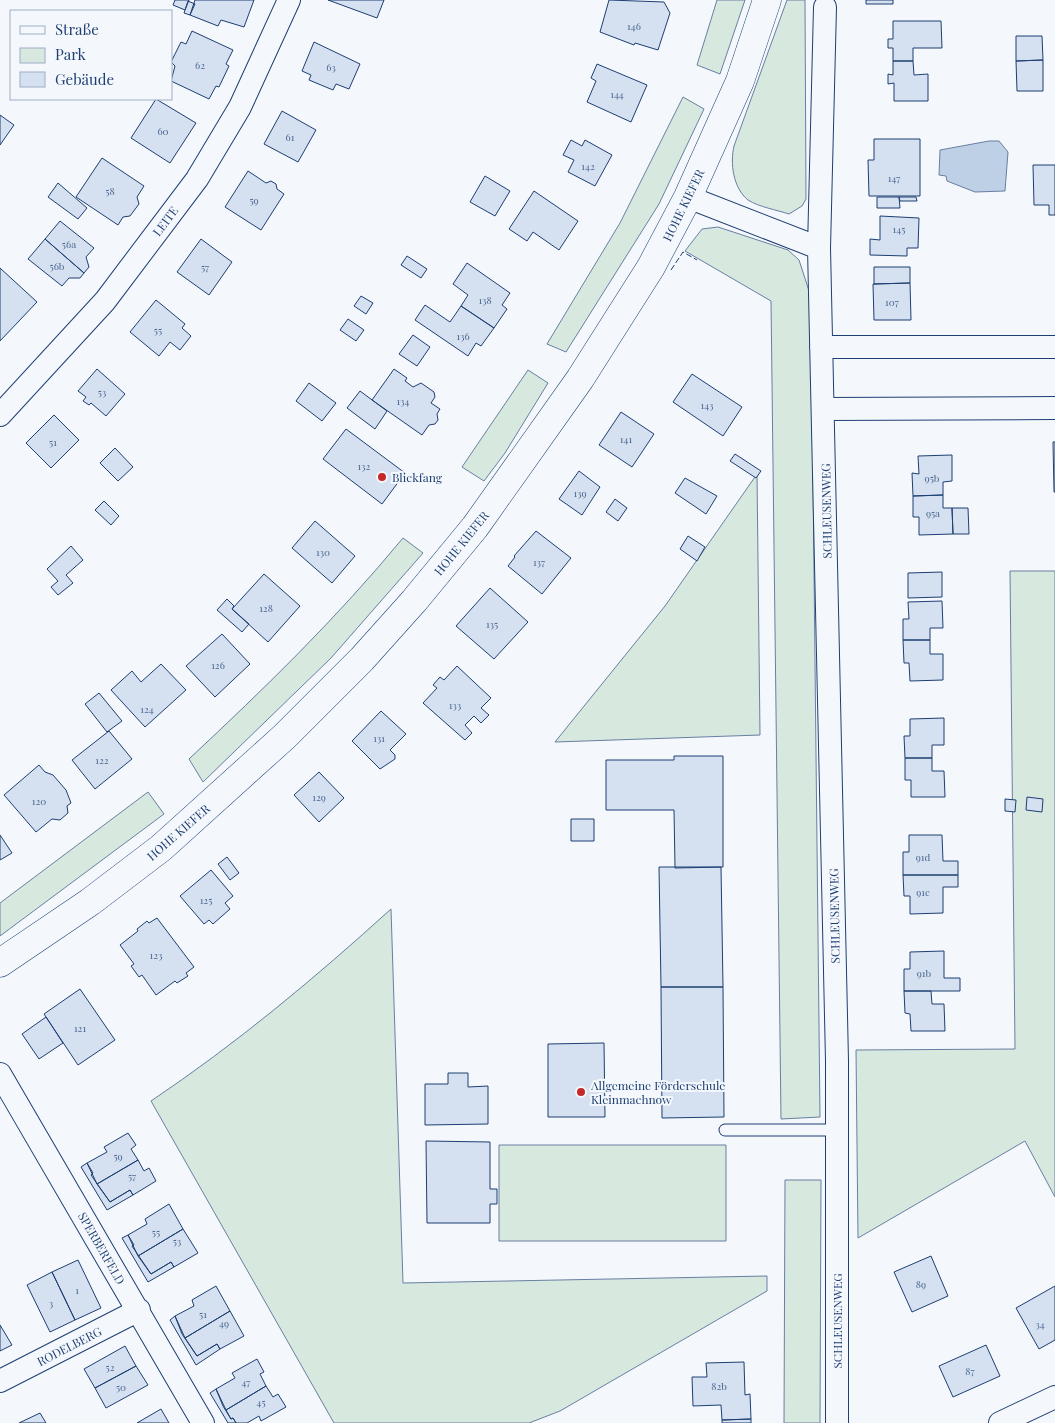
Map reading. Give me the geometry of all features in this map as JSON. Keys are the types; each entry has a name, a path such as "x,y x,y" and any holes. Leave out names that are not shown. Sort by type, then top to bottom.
{"street":[{"name":"LEITE","path":"0,415 105,301 197,179 240,107 289,0"},
{"name":"HOHE KIEFER","path":"0,963 90,902 161,848 300,722 414,601 475,527 580,379 651,266 688,197 740,81 767,0"},
{"path":"688,197 819,248 824,7"},
{"name":"SCHLEUSENWEG","path":"819,248 824,409 837,1130 836,1423"},
{"path":"821,347 1055,347"},
{"path":"824,409 1055,408"},
{"name":"SPERBERFELD","path":"0,1074 203,1423"},
{"name":"RODELBERG","path":"0,1381 138,1310"},
{"path":"1000,1423 1055,1397"}],"lane":[{"path":"725,1130 837,1130"}],"green space":[{"path":"717,0 745,0 720,74 697,65"},
{"path":"787,0 805,0 806,199 802,206 789,214 748,200 736,182 732,160 734,146"},
{"path":"683,97 704,109 659,204 566,352 547,344 620,223"},
{"path":"718,227 788,250 799,260 811,297 820,1117 781,1119 771,301 685,251 702,229"},
{"path":"528,370 548,383 505,453 484,481 462,467"},
{"path":"757,474 760,735 555,742 665,606"},
{"path":"403,538 423,553 331,658 203,782 189,759 300,652 352,597"},
{"path":"1010,571 1055,571 1055,1197 1025,1141 858,1238 856,1050 1015,1049"},
{"path":"148,792 164,814 0,936 0,903"},
{"path":"391,909 403,1283 767,1276 767,1291 560,1411 529,1423 334,1423 151,1101 214,1057 274,1010"},
{"path":"499,1145 726,1145 726,1241 499,1241"},
{"path":"785,1180 821,1180 820,1423 784,1423"}],"water":[{"path":"989,141 999,141 1008,152 1005,191 975,192 947,181 946,176 939,175 940,150"}],"building":[{"path":"175,0 189,0 185,10 173,5"},
{"path":"195,0 254,0 244,27 221,20 218,26 190,15"},
{"path":"328,0 384,0 377,18"},
{"path":"609,0 664,2 670,13 658,50 635,43 634,45 600,32"},
{"path":"866,0 893,0 893,4 866,4"},
{"path":"188,1 195,4 190,15 184,13"},
{"path":"893,21 941,21 942,48 913,48 913,61 893,61 893,48 888,48 888,39 893,39"},
{"path":"192,31 233,50 226,64 229,66 219,87 216,86 209,99 172,81 175,66 172,60 181,42 186,44"},
{"path":"1016,36 1042,36 1043,60 1016,61"},
{"path":"314,42 360,64 349,89 336,84 333,90 309,80 311,75 302,71"},
{"path":"1043,60 1043,91 1017,91 1016,61"},
{"path":"893,61 913,61 914,75 928,74 928,101 894,101 894,83 888,84 888,74 893,75"},
{"path":"597,64 647,85 631,122 587,102 596,81 591,78"},
{"path":"155,100 196,123 170,163 131,138"},
{"path":"282,111 316,130 298,162 264,144"},
{"path":"0,115 14,125 0,145"},
{"path":"874,139 920,139 920,196 869,196 868,160 874,160"},
{"path":"571,140 582,146 585,140 612,155 595,186 568,172 574,160 563,155"},
{"path":"102,158 144,186 137,197 139,204 130,216 123,217 118,225 76,197"},
{"path":"1033,165 1055,165 1055,215 1049,215 1049,205 1034,205"},
{"path":"248,171 266,183 271,181 276,184 277,189 284,194 261,230 225,207"},
{"path":"485,176 510,191 495,216 470,202"},
{"path":"58,183 87,208 78,219 48,197"},
{"path":"534,191 578,221 559,250 533,232 527,241 509,229"},
{"path":"877,197 899,197 900,208 877,208"},
{"path":"899,197 916,197 917,201 900,201"},
{"path":"880,216 919,218 918,248 907,248 907,256 870,255 870,239 880,240"},
{"path":"60,221 94,248 86,257 89,267 84,273 45,239"},
{"path":"45,239 84,273 80,278 69,278 62,286 28,259"},
{"path":"201,239 232,262 209,295 177,272"},
{"path":"407,256 427,269 421,278 401,265"},
{"path":"467,263 510,293 502,305 507,309 494,328 461,306 468,295 453,284"},
{"path":"874,267 910,267 910,283 874,284"},
{"path":"0,268 37,302 0,341"},
{"path":"910,283 911,320 874,320 873,284"},
{"path":"361,296 373,303 366,314 354,306"},
{"path":"156,300 185,324 182,328 191,336 180,350 170,342 159,356 130,332"},
{"path":"425,305 450,322 461,306 494,328 481,346 476,343 468,356 415,320"},
{"path":"348,319 364,330 356,341 340,330"},
{"path":"413,335 430,347 417,366 399,354"},
{"path":"97,369 125,394 106,416 91,403 89,405 83,401 86,397 78,391"},
{"path":"394,369 407,378 405,381 413,387 421,383 434,392 435,397 431,403 440,409 437,414 438,420 435,424 429,425 422,435 372,400"},
{"path":"692,374 742,407 723,436 673,402"},
{"path":"309,383 336,403 322,421 296,401"},
{"path":"360,391 387,411 375,429 347,408"},
{"path":"621,412 654,434 632,467 599,445"},
{"path":"54,415 79,440 51,468 26,443"},
{"path":"346,429 405,473 382,504 323,459"},
{"path":"1053,442 1055,442 1055,492 1054,492"},
{"path":"115,448 133,467 118,481 100,463"},
{"path":"735,454 761,471 756,478 730,461"},
{"path":"952,455 952,481 943,482 943,495 913,496 912,473 919,474 918,456"},
{"path":"579,471 600,487 582,515 559,499"},
{"path":"685,478 717,496 706,514 675,493"},
{"path":"943,495 943,508 952,508 953,534 919,535 919,517 913,517 913,496"},
{"path":"615,499 627,508 618,521 606,512"},
{"path":"104,501 119,516 111,525 95,510"},
{"path":"952,508 968,508 969,534 953,534"},
{"path":"315,521 355,556 332,583 292,548"},
{"path":"536,531 571,558 542,594 508,566 514,556"},
{"path":"688,536 705,547 697,561 680,549"},
{"path":"71,546 83,560 66,575 73,583 58,595 51,587 58,581 47,569"},
{"path":"942,572 942,597 908,598 908,573"},
{"path":"264,574 300,606 268,642 232,609"},
{"path":"490,588 528,622 494,659 456,626"},
{"path":"227,599 234,606 232,609 249,624 242,632 217,610"},
{"path":"942,601 943,628 930,628 930,640 903,640 903,619 909,619 908,602"},
{"path":"222,634 250,664 215,697 186,666"},
{"path":"903,640 930,640 930,654 943,654 943,680 910,681 909,663 904,663"},
{"path":"161,664 186,690 145,727 111,690 132,671 141,682"},
{"path":"457,666 491,698 481,708 489,715 481,723 474,716 465,725 472,733 465,740 423,703 437,688 433,685 440,677 444,680"},
{"path":"99,693 122,721 107,732 85,704"},
{"path":"381,711 406,734 390,750 395,755 395,759 380,769 352,741"},
{"path":"944,718 944,745 932,745 932,758 905,758 904,736 910,736 910,719"},
{"path":"109,731 132,759 95,789 72,760"},
{"path":"674,756 723,756 723,867 675,868 674,810 606,810 606,760 674,760"},
{"path":"905,758 932,758 932,771 944,771 945,797 911,797 911,780 905,780"},
{"path":"39,765 45,772 53,775 66,790 71,803 67,806 68,813 60,820 52,819 36,832 4,795"},
{"path":"319,772 344,798 319,822 294,795"},
{"path":"1027,797 1043,799 1042,812 1026,810"},
{"path":"1005,799 1016,800 1015,812 1005,811"},
{"path":"571,819 594,819 594,841 571,841"},
{"path":"0,835 12,853 0,860"},
{"path":"909,835 942,835 943,861 958,861 958,875 903,875 903,852 909,852"},
{"path":"227,857 239,873 230,880 218,864"},
{"path":"659,867 721,867 723,987 661,987"},
{"path":"211,870 233,896 225,903 230,909 213,924 209,920 204,924 180,896"},
{"path":"903,875 958,875 958,887 943,887 943,913 910,914 910,896 904,896"},
{"path":"157,918 194,967 186,973 188,976 177,983 175,981 156,995 142,975 139,977 131,966 134,964 120,945 147,921 149,923"},
{"path":"944,951 944,978 960,978 960,991 904,991 904,969 910,969 910,952"},
{"path":"661,987 723,987 724,1117 662,1118"},
{"path":"80,989 115,1040 78,1065 44,1014"},
{"path":"904,991 931,991 932,1004 944,1004 945,1031 911,1031 910,1014 905,1013"},
{"path":"46,1017 63,1043 39,1059 22,1034"},
{"path":"604,1043 605,1117 548,1117 548,1044"},
{"path":"448,1073 468,1073 468,1087 488,1086 488,1124 425,1125 425,1084 448,1084"},
{"path":"128,1133 136,1145 131,1149 138,1160 97,1184 87,1163 107,1152 104,1147"},
{"path":"426,1141 490,1142 490,1189 497,1189 497,1204 490,1204 490,1223 427,1223"},
{"path":"138,1160 144,1171 149,1168 156,1181 133,1195 130,1190 110,1202 97,1184"},
{"path":"87,1163 93,1173 91,1175 110,1202 130,1190 133,1195 107,1210 81,1167"},
{"path":"169,1204 183,1229 138,1256 128,1235 147,1224 145,1219"},
{"path":"183,1229 198,1253 174,1267 171,1262 151,1274 138,1256"},
{"path":"128,1235 134,1245 132,1246 151,1274 171,1262 174,1267 148,1282 122,1238"},
{"path":"931,1256 948,1296 912,1312 894,1272"},
{"path":"78,1260 101,1308 75,1320 52,1272"},
{"path":"52,1272 75,1320 50,1332 27,1285"},
{"path":"216,1286 230,1311 185,1338 175,1316 194,1306 192,1300"},
{"path":"1055,1286 1055,1340 1039,1349 1016,1308"},
{"path":"230,1311 244,1336 220,1349 217,1344 197,1356 185,1338"},
{"path":"175,1316 182,1334 197,1356 217,1344 220,1349 196,1365 170,1320"},
{"path":"0,1325 12,1345 0,1351"},
{"path":"986,1345 1000,1376 953,1397 939,1366"},
{"path":"125,1346 136,1366 95,1388 84,1369"},
{"path":"257,1359 264,1372 260,1374 266,1386 226,1410 216,1389 235,1378 232,1373"},
{"path":"744,1362 745,1395 750,1394 751,1419 722,1420 721,1405 693,1406 692,1377 707,1377 706,1363"},
{"path":"136,1366 148,1385 106,1408 95,1388"},
{"path":"266,1386 273,1397 278,1394 286,1407 261,1421 259,1416 247,1423 236,1423 233,1418 231,1419 226,1410"},
{"path":"216,1389 223,1406 231,1419 233,1418 236,1423 228,1423 210,1393"},
{"path":"161,1409 169,1423 137,1423"},
{"path":"40,1413 46,1423 19,1423"},
{"path":"751,1419 751,1423 722,1423 722,1420"}],"fence":[{"path":"671,270 683,252 697,260"}],"place":[{"name":"Blickfang","path":"382,477"},
{"name":"Allgemeine Förderschule Kleinmachnow","path":"581,1092"}]}
